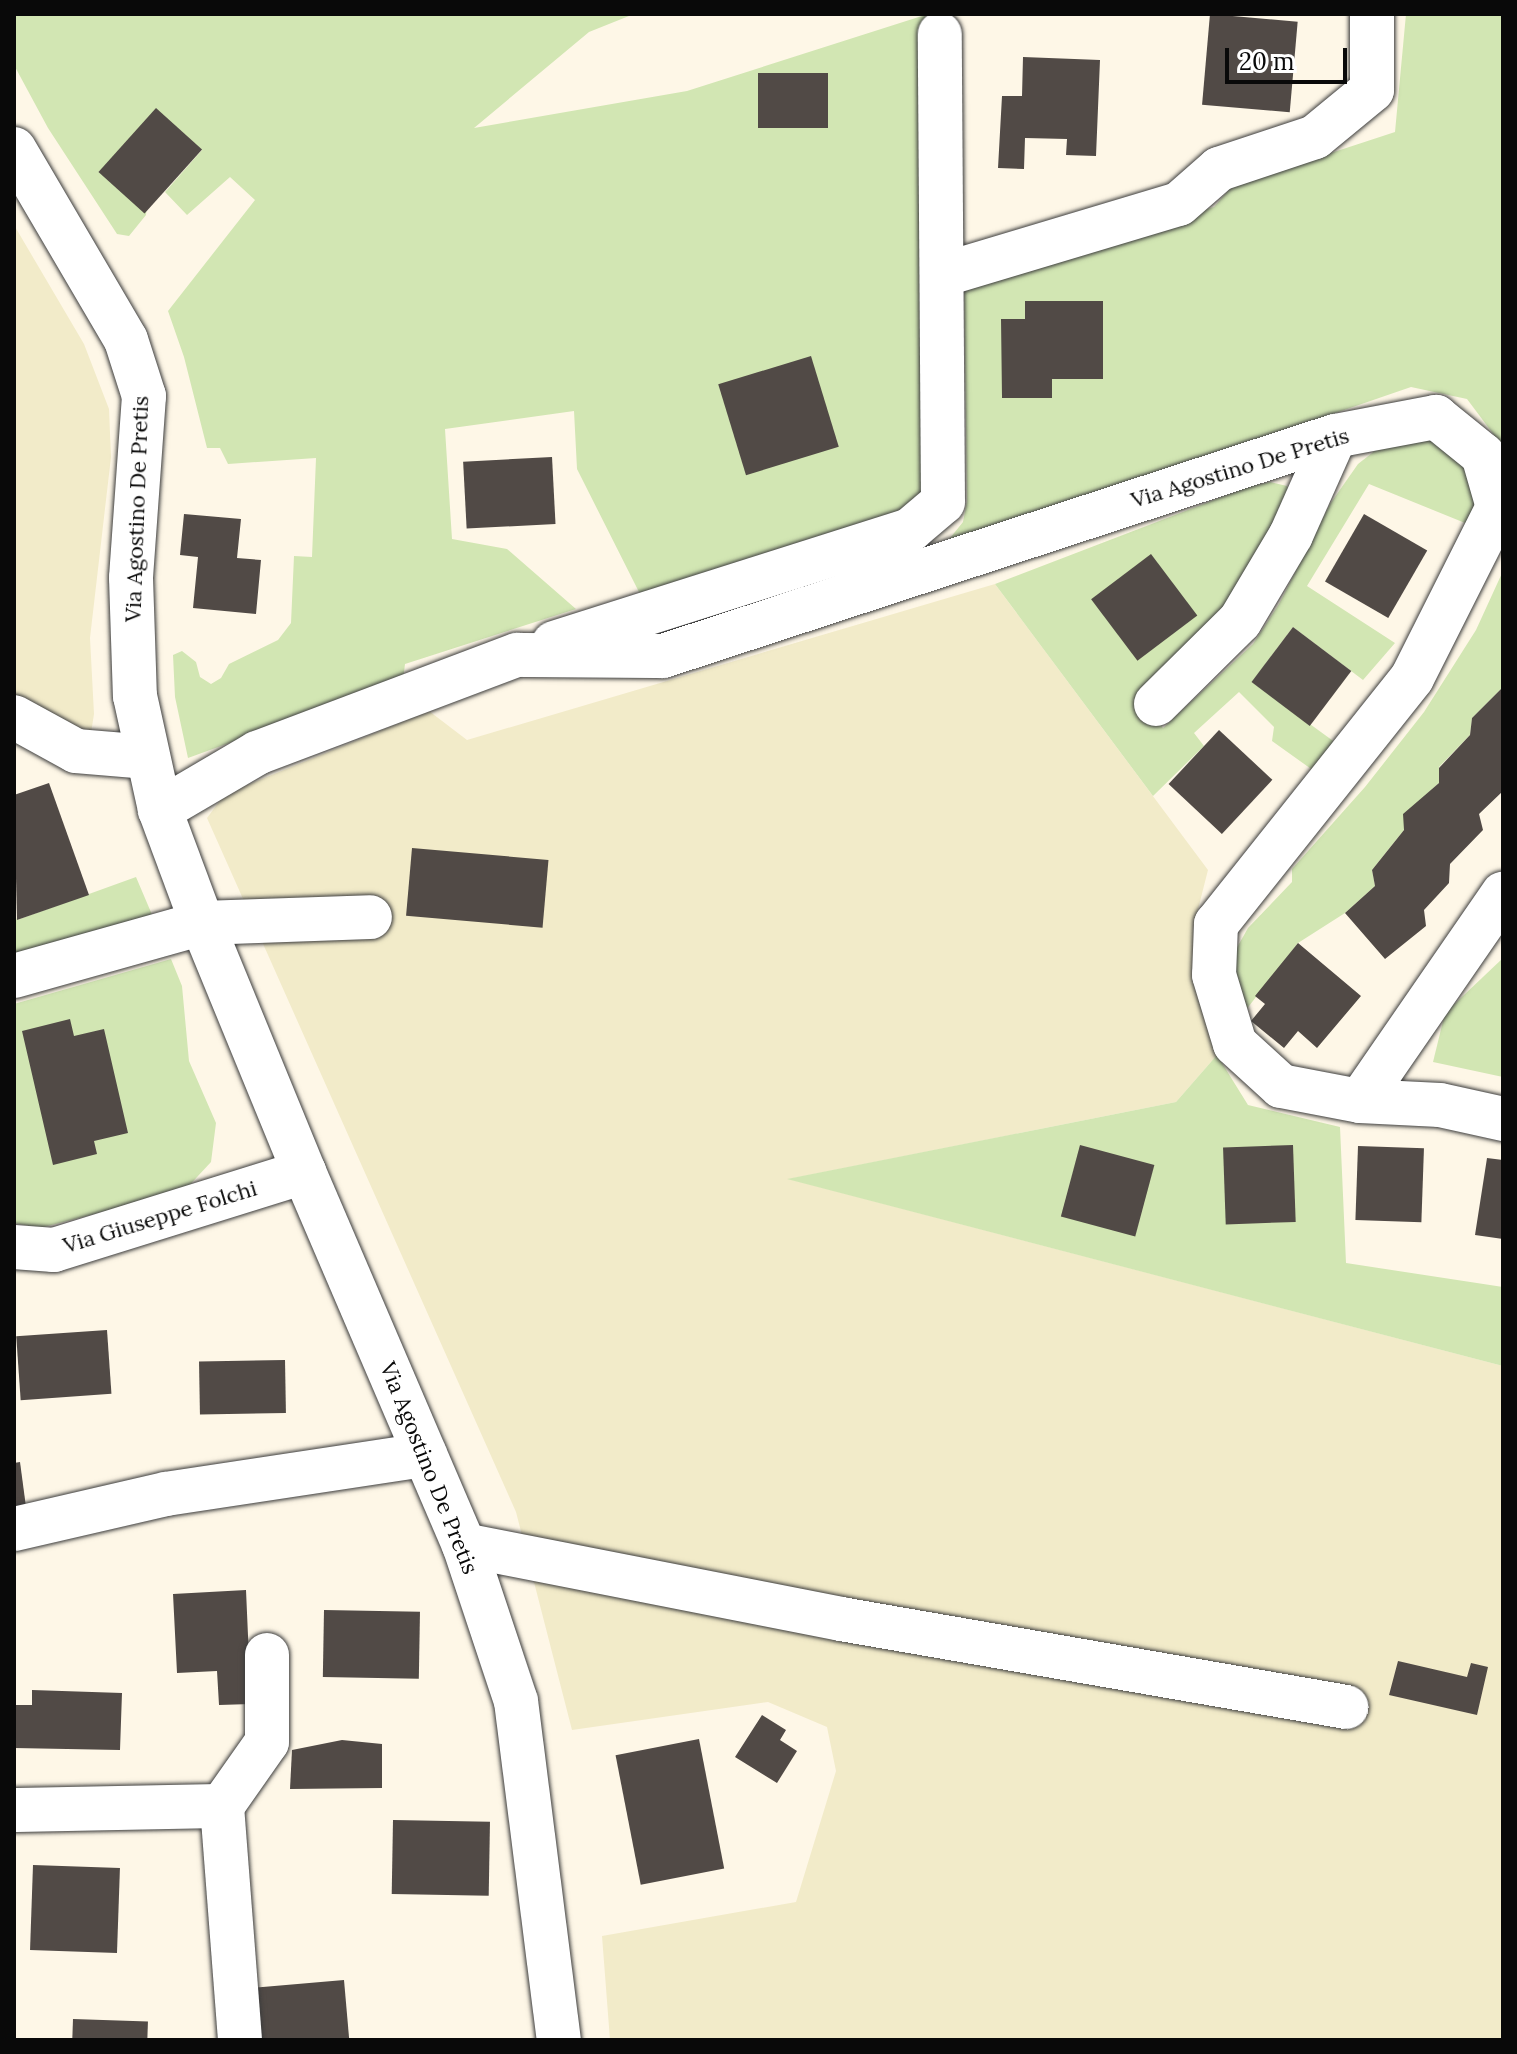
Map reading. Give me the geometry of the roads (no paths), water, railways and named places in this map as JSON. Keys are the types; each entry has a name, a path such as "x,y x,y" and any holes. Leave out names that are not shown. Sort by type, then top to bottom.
{"street":[{"path":"942,275 1179,204 1219,169 1315,137 1372,90 1372,14"},
{"name":"Via Agostino De Pretis","path":"160,810 257,753 517,655 910,530 943,502 940,34"},
{"name":"Via Agostino De Pretis","path":"14,149 126,340 144,396 131,578 135,696 160,810 202,923 304,1172 464,1545 516,1701 559,2040"},
{"name":"Via Agostino De Pretis","path":"517,655 663,656 1335,436 1436,417 1483,455 1498,507 1412,678 1216,924 1214,975 1235,1044 1281,1086 1360,1101 1440,1105 1503,1119"},
{"path":"1156,704 1240,621 1291,535 1335,436"},
{"path":"14,717 76,751 148,757"},
{"path":"1360,1101 1503,894"},
{"path":"14,976 202,923 370,917"},
{"name":"Via Giuseppe Folchi","path":"14,1247 54,1250 304,1172"},
{"path":"14,1529 166,1494 425,1455"},
{"path":"464,1545 841,1619 1346,1707"},
{"path":"240,2040 222,1806 267,1742 267,1655"},
{"path":"14,1810 222,1806"}]}
